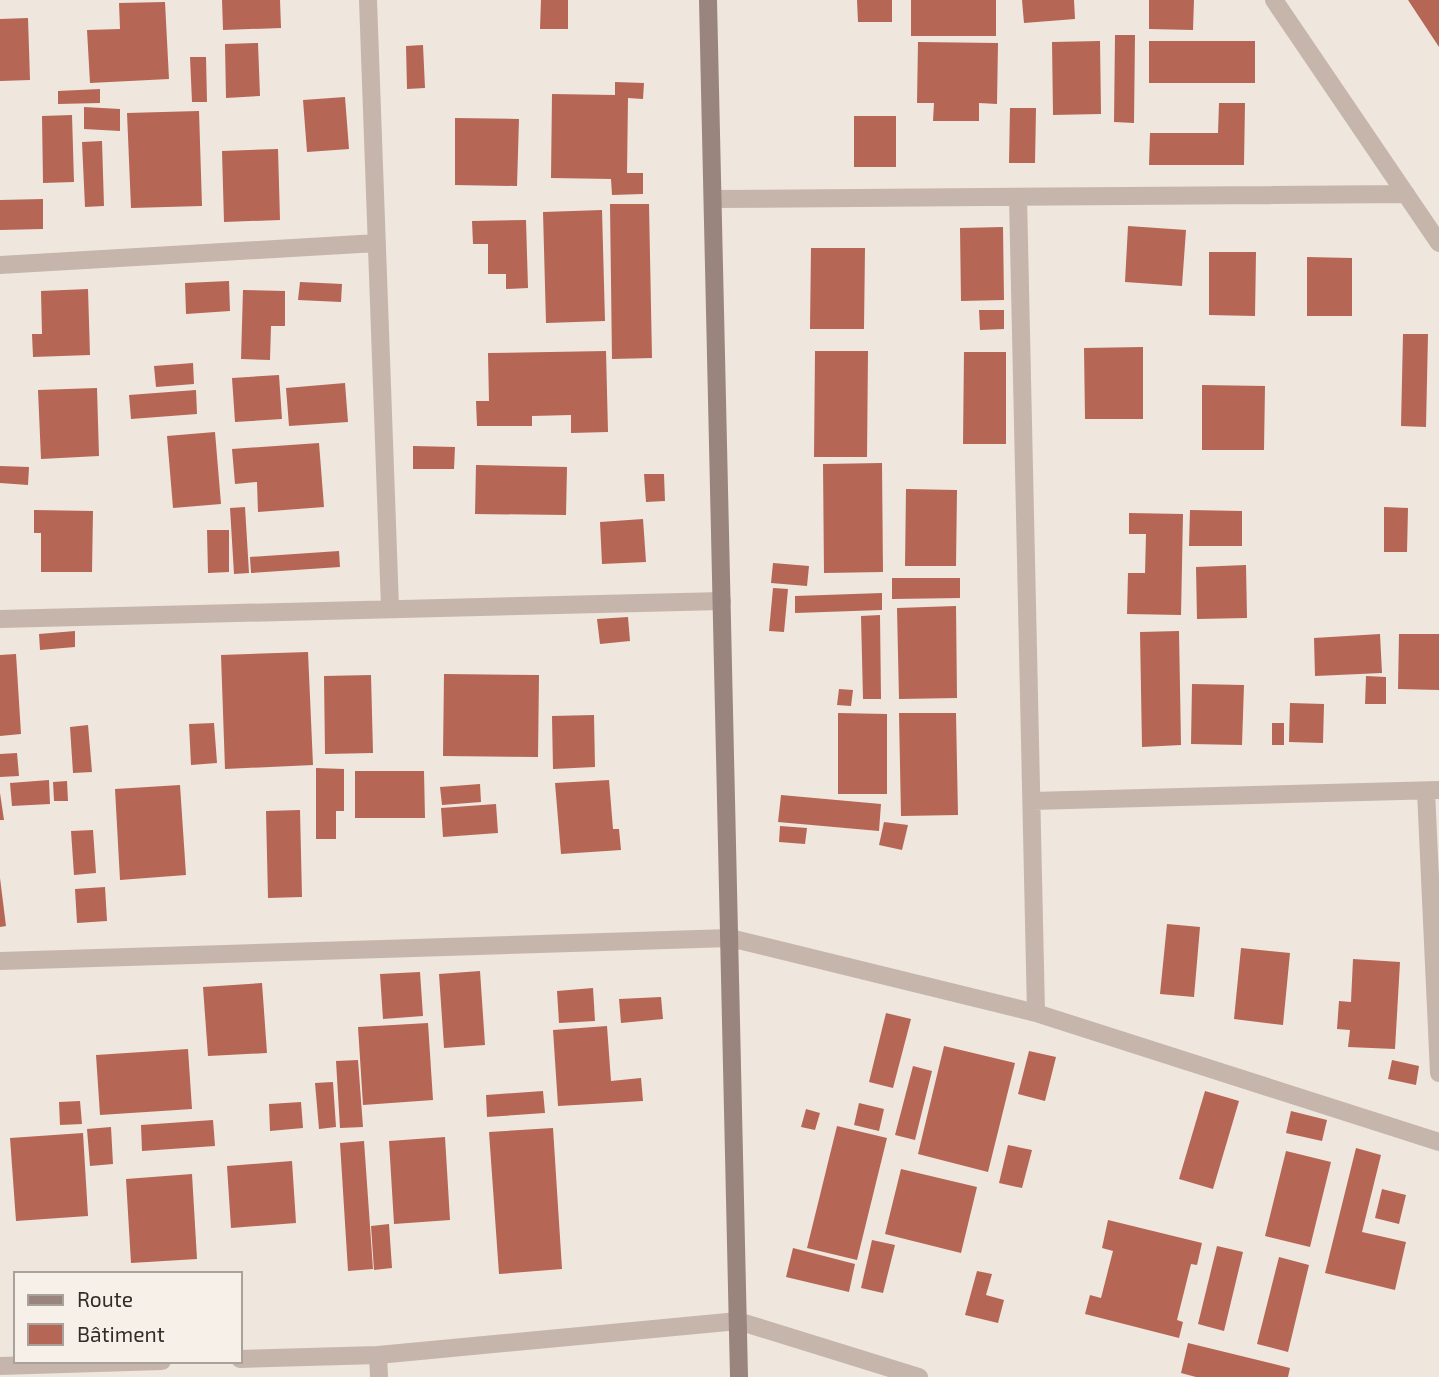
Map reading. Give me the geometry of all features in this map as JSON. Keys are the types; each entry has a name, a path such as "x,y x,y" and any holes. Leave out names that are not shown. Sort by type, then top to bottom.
{"street":[{"path":"368,0 390,607"},
{"path":"708,0 739,1377"},
{"path":"1274,0 1439,243"},
{"path":"713,199 1406,194"},
{"path":"1018,197 1036,1013"},
{"path":"0,265 377,243"},
{"path":"0,620 390,607 722,601"},
{"path":"1032,801 1433,790 1439,1073"},
{"path":"0,961 730,938 1036,1013 1439,1142"},
{"path":"242,1359 378,1355 738,1321 919,1377"},
{"path":"378,1355 379,1377"},
{"path":"0,1366 97,1363"}],"building":[{"path":"222,0 280,0 281,28 223,30"},
{"path":"541,0 568,0 568,29 540,29"},
{"path":"857,0 892,0 892,22 858,22"},
{"path":"911,0 996,0 996,36 911,36"},
{"path":"1022,0 1074,0 1075,19 1024,23"},
{"path":"1149,0 1194,0 1193,30 1149,29"},
{"path":"1408,0 1439,0 1439,47"},
{"path":"165,2 169,79 90,83 87,30 120,29 119,3"},
{"path":"28,18 30,80 0,81 0,19"},
{"path":"1115,35 1135,35 1134,123 1114,122"},
{"path":"1100,41 1101,114 1053,115 1052,42"},
{"path":"1149,41 1255,41 1255,83 1149,83"},
{"path":"918,42 998,43 997,104 979,103 979,121 933,121 934,103 917,103"},
{"path":"258,43 260,96 226,98 225,44"},
{"path":"423,45 425,88 407,89 406,46"},
{"path":"190,57 206,57 207,102 192,102"},
{"path":"615,82 644,83 643,99 628,98 627,173 643,173 643,194 612,195 611,179 551,178 552,94 615,95"},
{"path":"100,89 100,103 58,104 58,91"},
{"path":"345,97 349,149 307,152 303,100"},
{"path":"1219,103 1245,103 1244,165 1149,165 1150,133 1218,133"},
{"path":"84,107 120,109 120,131 84,129"},
{"path":"1010,108 1036,108 1035,163 1009,163"},
{"path":"199,111 202,206 131,208 127,113"},
{"path":"72,115 74,182 43,183 42,116"},
{"path":"854,116 896,116 896,167 854,167"},
{"path":"455,118 519,119 517,186 455,185"},
{"path":"102,141 104,206 85,207 82,142"},
{"path":"278,149 280,220 224,222 222,151"},
{"path":"43,199 43,229 0,230 0,200"},
{"path":"610,204 649,204 652,358 612,359"},
{"path":"602,210 605,321 546,323 543,212"},
{"path":"526,220 528,288 506,289 506,274 488,274 488,244 473,244 472,221"},
{"path":"1128,226 1186,230 1182,286 1125,282"},
{"path":"1003,227 1004,300 961,301 960,228"},
{"path":"811,248 865,248 864,329 810,329"},
{"path":"1209,252 1256,252 1255,316 1209,315"},
{"path":"1307,257 1352,258 1352,316 1307,316"},
{"path":"229,281 230,311 186,314 185,283"},
{"path":"300,282 342,284 341,302 298,300"},
{"path":"88,289 90,355 33,357 32,334 42,334 41,291"},
{"path":"243,290 285,291 285,326 271,326 270,360 241,359"},
{"path":"979,310 1004,310 1004,329 980,330"},
{"path":"1403,334 1428,334 1426,427 1401,426"},
{"path":"1143,347 1143,419 1085,419 1084,348"},
{"path":"606,351 608,432 571,433 571,415 532,416 532,426 477,426 476,401 489,401 488,353"},
{"path":"815,351 868,351 867,457 814,457"},
{"path":"964,352 1006,352 1006,444 963,444"},
{"path":"193,363 194,384 156,387 154,366"},
{"path":"279,375 282,419 235,422 232,378"},
{"path":"345,383 348,422 289,426 286,388"},
{"path":"1202,385 1265,386 1264,450 1202,450"},
{"path":"97,388 99,456 41,459 38,390"},
{"path":"196,390 197,414 131,419 129,395"},
{"path":"215,432 221,504 173,508 167,436"},
{"path":"319,443 324,507 258,512 257,482 235,484 232,449"},
{"path":"413,446 455,447 454,469 413,469"},
{"path":"882,463 883,572 824,573 823,464"},
{"path":"476,465 567,467 566,515 475,514"},
{"path":"0,466 29,467 28,485 0,483"},
{"path":"644,474 664,474 665,501 646,502"},
{"path":"906,489 957,490 956,566 905,566"},
{"path":"245,507 249,573 234,574 230,508"},
{"path":"1384,507 1408,508 1407,552 1384,552"},
{"path":"34,510 93,511 92,572 41,572 41,533 34,533"},
{"path":"1190,510 1242,511 1242,546 1189,546"},
{"path":"1129,513 1183,514 1181,615 1127,614 1128,573 1145,573 1146,534 1129,534"},
{"path":"643,519 646,562 602,564 600,522"},
{"path":"207,530 229,530 229,572 208,573"},
{"path":"339,551 340,567 251,573 250,557"},
{"path":"773,563 809,566 807,586 771,583"},
{"path":"1246,565 1247,618 1197,619 1196,567"},
{"path":"892,578 960,578 960,598 892,599"},
{"path":"773,588 788,589 784,632 769,631"},
{"path":"882,593 882,610 795,613 795,596"},
{"path":"956,606 957,698 899,699 897,608"},
{"path":"880,615 881,699 863,699 861,616"},
{"path":"628,617 630,641 600,644 597,619"},
{"path":"75,631 75,647 40,650 39,634"},
{"path":"1179,631 1181,745 1142,747 1140,632"},
{"path":"1380,634 1382,673 1315,676 1314,638"},
{"path":"1399,634 1439,634 1439,690 1398,689"},
{"path":"308,652 313,765 225,769 221,655"},
{"path":"16,654 21,734 0,736 0,655"},
{"path":"444,674 539,675 538,757 443,756"},
{"path":"371,675 373,753 325,754 324,676"},
{"path":"1366,676 1386,677 1386,704 1365,704"},
{"path":"1192,684 1244,685 1242,745 1191,744"},
{"path":"839,689 853,690 851,706 837,705"},
{"path":"1290,703 1324,704 1323,743 1289,742"},
{"path":"838,713 887,714 887,794 838,794"},
{"path":"899,713 956,713 958,815 901,816"},
{"path":"594,715 595,767 553,769 552,716"},
{"path":"214,723 217,763 191,765 189,724"},
{"path":"1272,723 1284,723 1284,745 1272,745"},
{"path":"88,725 92,772 73,773 70,727"},
{"path":"17,753 19,776 0,777 0,754"},
{"path":"316,768 344,769 344,811 336,811 336,839 316,839"},
{"path":"355,771 424,771 425,818 355,818"},
{"path":"49,780 50,804 12,806 10,783"},
{"path":"609,780 613,829 619,829 621,850 561,854 555,783"},
{"path":"67,781 68,801 54,801 53,782"},
{"path":"480,784 481,802 442,805 440,787"},
{"path":"180,785 186,875 120,880 115,789"},
{"path":"0,793 4,820 0,820"},
{"path":"781,795 881,804 879,831 778,822"},
{"path":"496,804 498,833 443,837 441,808"},
{"path":"300,810 302,897 268,898 266,811"},
{"path":"884,822 908,825 902,850 879,845"},
{"path":"780,826 807,828 805,844 779,842"},
{"path":"93,830 96,873 74,875 71,831"},
{"path":"0,878 6,926 0,927"},
{"path":"105,887 107,921 77,923 75,889"},
{"path":"1167,924 1200,927 1194,997 1160,994"},
{"path":"1241,948 1290,953 1283,1025 1234,1019"},
{"path":"1353,959 1400,962 1395,1049 1348,1047 1350,1030 1337,1029 1339,1001 1351,1002"},
{"path":"480,971 485,1045 444,1048 439,974"},
{"path":"420,972 423,1016 383,1019 380,974"},
{"path":"262,983 267,1053 208,1056 203,987"},
{"path":"593,988 595,1021 559,1023 557,991"},
{"path":"661,997 663,1019 621,1023 619,999"},
{"path":"886,1013 911,1019 893,1088 869,1082"},
{"path":"428,1023 433,1100 363,1105 358,1027"},
{"path":"607,1026 611,1081 641,1078 643,1101 558,1106 553,1030"},
{"path":"944,1046 1015,1063 988,1172 918,1154"},
{"path":"188,1049 192,1109 100,1115 96,1055"},
{"path":"1029,1051 1056,1057 1045,1101 1018,1094"},
{"path":"358,1060 363,1127 340,1128 336,1061"},
{"path":"1392,1060 1419,1066 1416,1085 1388,1079"},
{"path":"913,1066 932,1071 915,1140 895,1135"},
{"path":"333,1082 336,1127 319,1129 315,1083"},
{"path":"543,1091 545,1113 487,1117 486,1095"},
{"path":"1205,1091 1239,1101 1213,1189 1179,1179"},
{"path":"80,1101 82,1124 60,1125 59,1102"},
{"path":"301,1102 303,1128 270,1131 269,1104"},
{"path":"859,1103 884,1109 879,1131 854,1125"},
{"path":"806,1109 820,1113 815,1130 801,1127"},
{"path":"1291,1111 1327,1120 1322,1141 1286,1133"},
{"path":"213,1120 215,1146 142,1151 141,1125"},
{"path":"837,1126 887,1138 857,1260 807,1248"},
{"path":"111,1127 113,1164 90,1166 87,1129"},
{"path":"553,1128 562,1269 499,1274 489,1132"},
{"path":"83,1133 88,1216 16,1221 10,1138"},
{"path":"445,1137 450,1220 394,1224 389,1141"},
{"path":"364,1141 373,1269 348,1271 340,1143"},
{"path":"1008,1145 1032,1150 1022,1188 999,1183"},
{"path":"1356,1148 1381,1155 1362,1232 1406,1242 1395,1290 1325,1273"},
{"path":"1286,1151 1331,1162 1310,1247 1265,1236"},
{"path":"292,1161 296,1223 231,1228 227,1166"},
{"path":"901,1169 977,1187 961,1253 885,1234"},
{"path":"192,1174 197,1259 131,1263 126,1179"},
{"path":"1382,1189 1406,1195 1399,1224 1375,1218"},
{"path":"1108,1220 1202,1243 1197,1265 1191,1264 1177,1320 1183,1322 1179,1338 1085,1314 1090,1295 1101,1298 1113,1251 1102,1248"},
{"path":"389,1224 392,1268 374,1270 371,1226"},
{"path":"872,1240 895,1245 883,1293 861,1288"},
{"path":"1217,1246 1243,1252 1224,1331 1198,1324"},
{"path":"793,1248 855,1264 849,1292 786,1277"},
{"path":"1279,1257 1309,1265 1288,1352 1257,1344"},
{"path":"977,1271 992,1274 986,1295 1004,1300 998,1323 965,1315"},
{"path":"1188,1343 1290,1368 1288,1377 1196,1377 1181,1373"}]}
